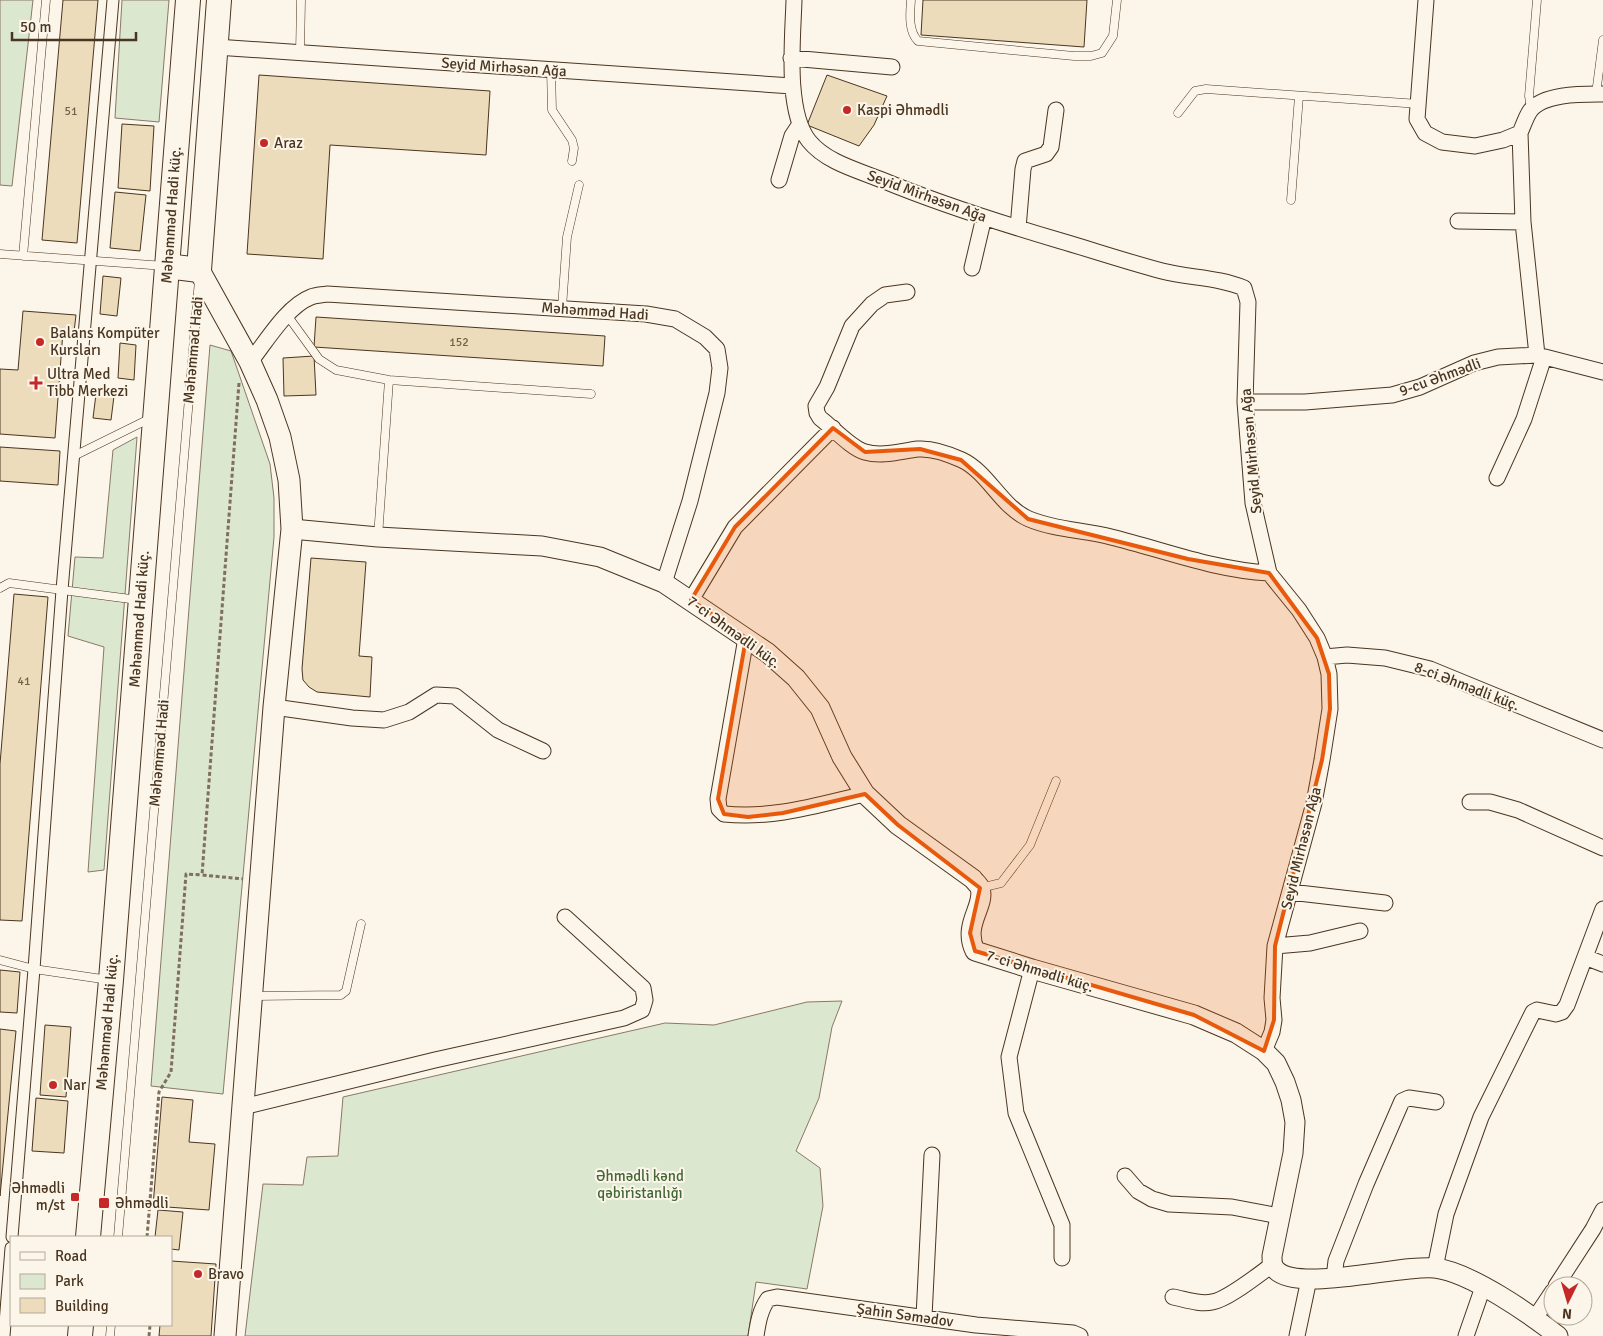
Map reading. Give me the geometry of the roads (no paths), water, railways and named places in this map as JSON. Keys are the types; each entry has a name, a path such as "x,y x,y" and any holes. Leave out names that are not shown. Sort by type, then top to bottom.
{"main road":[{"name":"Məhəmməd Hadi küç.","path":"88,1236 111,980 188,0"},
{"path":"219,0 199,270 250,362 267,400 280,437 289,480 292,529 274,707 225,1336"},
{"path":"167,266 199,270"}],"street":[{"path":"12,1236 62,590 113,0"},
{"name":"Seyid Mirhəsən Ağa","path":"794,0 792,86 800,124 808,140 820,151 836,161 924,197 1018,228 1164,272 1229,282 1244,288 1248,302 1245,402 1253,503 1269,573 1299,610 1317,638 1325,657 1329,674 1330,710 1314,803 1275,946 1272,998 1274,1020 1272,1032 1264,1050"},
{"path":"1426,0 1418,111 1425,134 1442,142 1475,146 1503,140 1520,133"},
{"name":"Seyid Mirhəsən Ağa","path":"216,47 792,86"},
{"path":"792,58 892,68"},
{"path":"1497,478 1524,420 1540,356 1523,222 1520,133 1531,109 1546,99 1600,94"},
{"path":"1018,228 1025,161 1046,154 1051,147 1056,110"},
{"path":"779,180 792,136 800,124"},
{"path":"972,268 984,217"},
{"path":"1458,220 1523,222"},
{"path":"907,292 885,295 872,304 852,326 827,387 816,406 820,418 856,448 880,454 920,449 936,451 961,460 975,468 1005,502 1028,519 1056,527 1110,537 1188,559 1245,572 1269,573"},
{"name":"Məhəmməd Hadi","path":"250,362 298,304 312,297 327,294 646,314 675,319 705,337 717,349 720,368 717,392 690,501 664,583"},
{"name":"9-cu Əhmədli","path":"1245,402 1305,402 1392,395 1420,387 1474,363 1498,357 1540,356 1603,372"},
{"path":"691,600 736,527 833,428"},
{"name":"7-ci Əhmədli küç.","path":"292,529 542,546 600,556 664,583 768,653 796,678 820,708 842,757 865,794 898,825 973,879 980,888 981,895 970,933 971,943 975,951 1194,1015 1236,1033 1264,1050"},
{"path":"746,638 718,799 719,809 724,814 748,816 783,813 865,794"},
{"name":"8-ci Əhmədli küç.","path":"1325,657 1347,655 1385,658 1430,669 1603,740"},
{"path":"274,707 352,718 384,720 409,712 436,694 455,696 498,730 543,750"},
{"path":"1470,802 1490,802 1518,810 1603,848"},
{"path":"1290,892 1385,904"},
{"path":"1435,1268 1446,1214 1481,1117 1532,1012 1537,1010 1556,1014 1562,1012 1603,909"},
{"path":"243,1107 435,1060 624,1018 642,1010 645,1000 643,988 565,917"},
{"path":"1275,946 1310,943 1360,930"},
{"path":"1585,956 1603,964"},
{"path":"1032,969 1009,1057 1016,1113 1062,1225 1062,1258"},
{"path":"1264,1050 1276,1063 1285,1082 1291,1100 1294,1122 1293,1153 1272,1256 1272,1265 1277,1272 1288,1276 1309,1279 1435,1268 1456,1274 1483,1287 1535,1318 1558,1336"},
{"path":"1334,1278 1336,1261 1366,1184 1402,1101 1409,1098 1436,1102"},
{"path":"924,1318 932,1155"},
{"path":"1125,1176 1138,1191 1152,1199 1169,1204 1232,1207 1279,1216"},
{"path":"1562,1276 1603,1210"},
{"path":"1173,1297 1205,1303 1213,1302 1225,1297 1272,1265"},
{"path":"1296,1336 1309,1279"},
{"path":"1466,1336 1483,1287"},
{"path":"4,1336 10,1289"},
{"name":"Şahin Səmədov","path":"756,1336 758,1321 764,1306 768,1299 777,1297 924,1318 1054,1334 1072,1333 1080,1336"},
{"path":"1535,1318 1543,1306"}],"lane":[{"path":"23,256 46,0"},
{"path":"300,53 301,0"},
{"path":"911,0 911,26 913,36 918,40 1074,56 1090,56 1102,53 1113,36 1117,0"},
{"path":"1531,109 1529,96 1537,0"},
{"path":"1600,94 1603,40"},
{"path":"552,70 552,110 572,140 574,148 572,161"},
{"path":"1178,113 1195,91 1206,90 1299,96 1418,111"},
{"path":"1291,200 1299,96"},
{"path":"562,308 567,237 578,185"},
{"path":"0,254 167,266"},
{"name":"Məhəmməd Hadi","path":"118,1236 199,270"},
{"path":"287,315 319,358 336,370 389,380 591,394"},
{"path":"378,536 389,380"},
{"path":"74,456 154,416"},
{"path":"0,588 9,583 140,600"},
{"path":"980,888 1001,883 1030,844 1056,781"},
{"path":"252,996 341,995 346,991 361,924"},
{"path":"0,960 34,969 111,980"}],"place":[{"name":"Kaspi Əhmədli","path":"847,110"},
{"name":"Araz","path":"264,143"},
{"name":"Balans Kompüter Kursları","path":"40,342"},
{"name":"Ultra Med Tibb Merkezi","path":"36,383"},
{"name":"Nar","path":"53,1085"},
{"name":"Əhmədli m/st","path":"75,1197"},
{"name":"Əhmədli","path":"104,1203"},
{"name":"Bravo","path":"198,1274"}],"park label":[{"name":"Əhmədli kənd qəbiristanlığı","path":"640,1184"}]}
